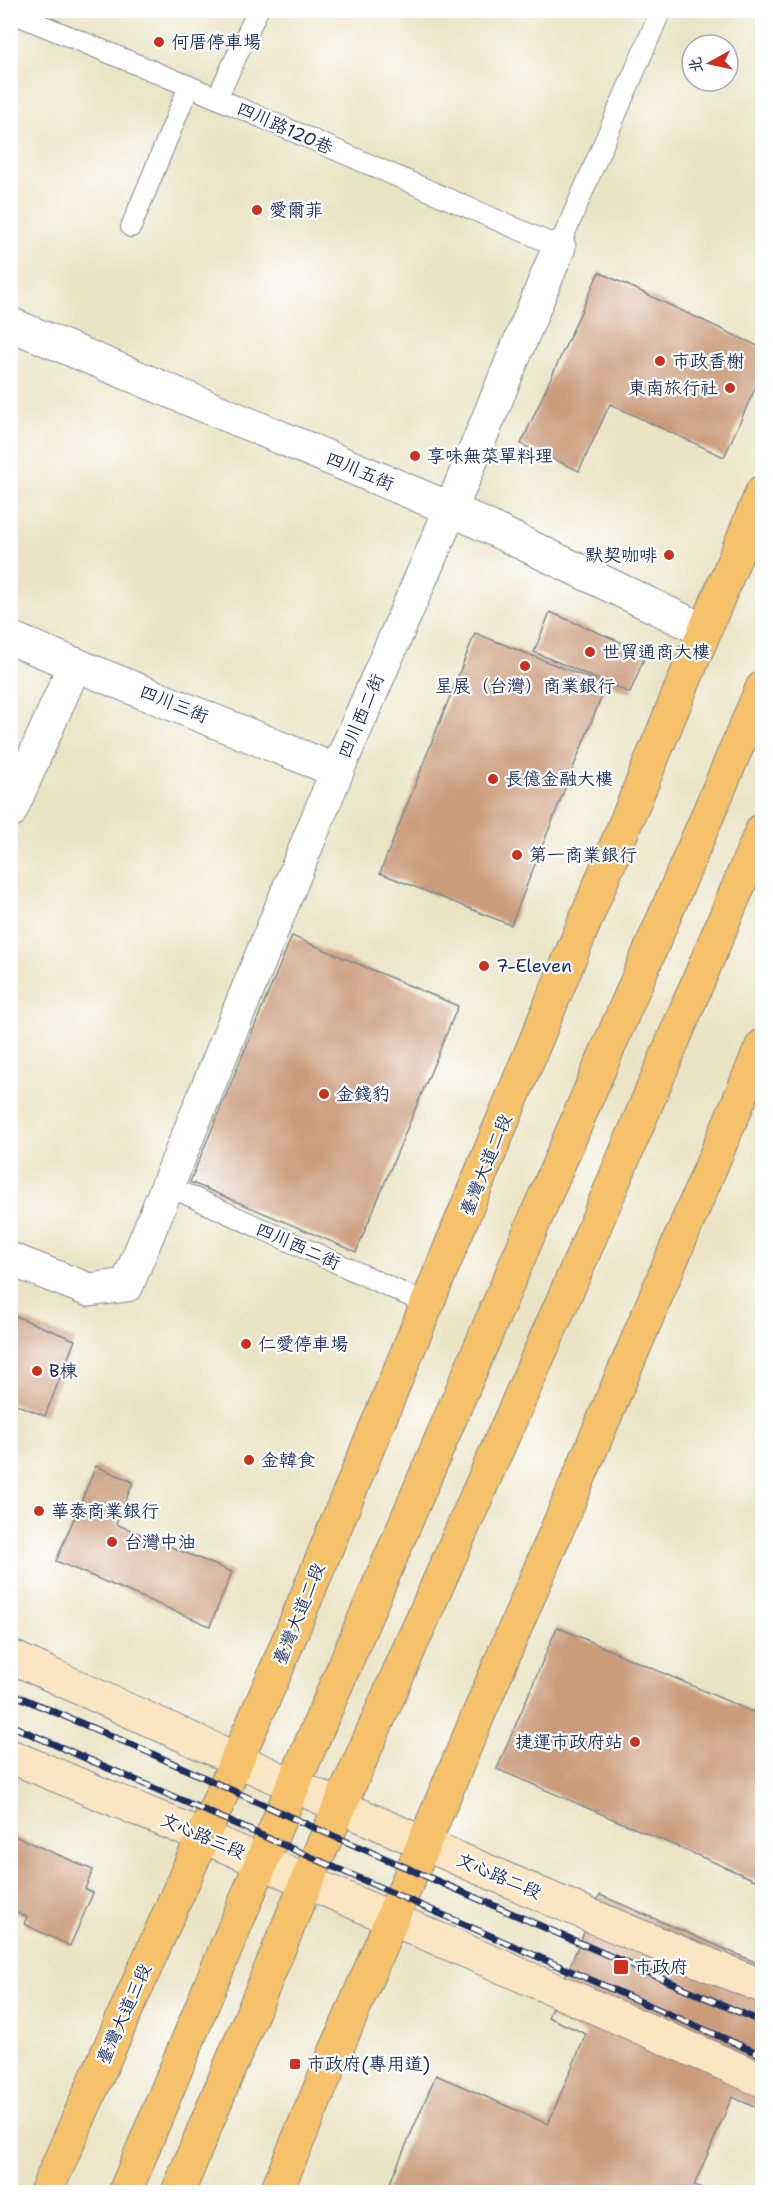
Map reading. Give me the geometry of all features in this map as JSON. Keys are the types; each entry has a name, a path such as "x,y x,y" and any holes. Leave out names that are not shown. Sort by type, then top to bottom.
{"main road":[{"name":"臺灣大道二段","path":"202,1836 238,1761 332,1530 429,1305 703,630 762,492"},
{"path":"125,2193 293,1786 762,688"},
{"path":"178,2193 307,1881 578,1266 762,830"},
{"path":"276,2193 762,1046"},
{"path":"10,1656 238,1761"},
{"name":"文心路三段","path":"10,1756 393,1919"},
{"name":"文心路二段","path":"238,1761 424,1844 762,1986"},
{"name":"臺灣大道三段","path":"46,2193 202,1836"},
{"path":"393,1919 762,2080"}],"street":[{"name":"四川西二街","path":"10,1259 89,1290 127,1285 337,771 451,509 559,247"},
{"name":"四川五街","path":"10,324 451,509 703,630"},
{"name":"四川三街","path":"10,638 337,771"},
{"path":"10,812 75,664"}],"lane":[{"path":"217,98 258,10"},
{"path":"559,247 662,10"},
{"name":"四川路120巷","path":"10,12 189,86 559,247"},
{"path":"131,227 189,86"},
{"name":"四川西二街","path":"168,1186 429,1305"}],"building":[{"name":"市政香榭","path":"599,272 762,348 762,373 724,457 610,404 579,471 521,444"},
{"name":"世貿通商大樓","path":"550,612 646,653 630,693 534,652"},
{"name":"長億金融大樓","path":"475,633 606,685 511,925 380,873"},
{"name":"金錢豹","path":"292,936 458,1006 356,1252 190,1182"},
{"name":"B棟","path":"10,1314 75,1340 45,1416 10,1402"},
{"name":"台灣中油","path":"96,1466 133,1482 116,1524 232,1572 210,1626 56,1561"},
{"name":"捷運市政府站","path":"557,1627 762,1716 762,1883 497,1769"},
{"path":"10,1834 93,1870 85,1889 93,1893 70,1946 24,1924 27,1917 10,1910"},
{"path":"600,1895 757,1963 762,1951 762,2110 732,2097 694,2186 710,2192 386,2192 436,2075 548,2124 586,2034 548,2017"}],"railway":[{"path":"10,1693 762,2022"},
{"path":"10,1725 762,2055"}],"place":[{"name":"何厝停車場","path":"159,42"},
{"name":"愛爾菲","path":"257,210"},
{"name":"市政香榭","path":"660,361"},
{"name":"東南旅行社","path":"730,388"},
{"name":"享味無菜單料理","path":"415,456"},
{"name":"默契咖啡","path":"669,555"},
{"name":"世貿通商大樓","path":"590,652"},
{"name":"星展（台灣）商業銀行","path":"525,666"},
{"name":"長億金融大樓","path":"493,779"},
{"name":"第一商業銀行","path":"517,855"},
{"name":"7-Eleven","path":"484,966"},
{"name":"金錢豹","path":"324,1094"},
{"name":"仁愛停車場","path":"246,1344"},
{"name":"B棟","path":"37,1371"},
{"name":"金韓食","path":"249,1460"},
{"name":"華泰商業銀行","path":"39,1511"},
{"name":"台灣中油","path":"112,1542"},
{"name":"捷運市政府站","path":"635,1742"},
{"name":"市政府","path":"621,1967"},
{"name":"市政府(專用道)","path":"295,2064"}]}
